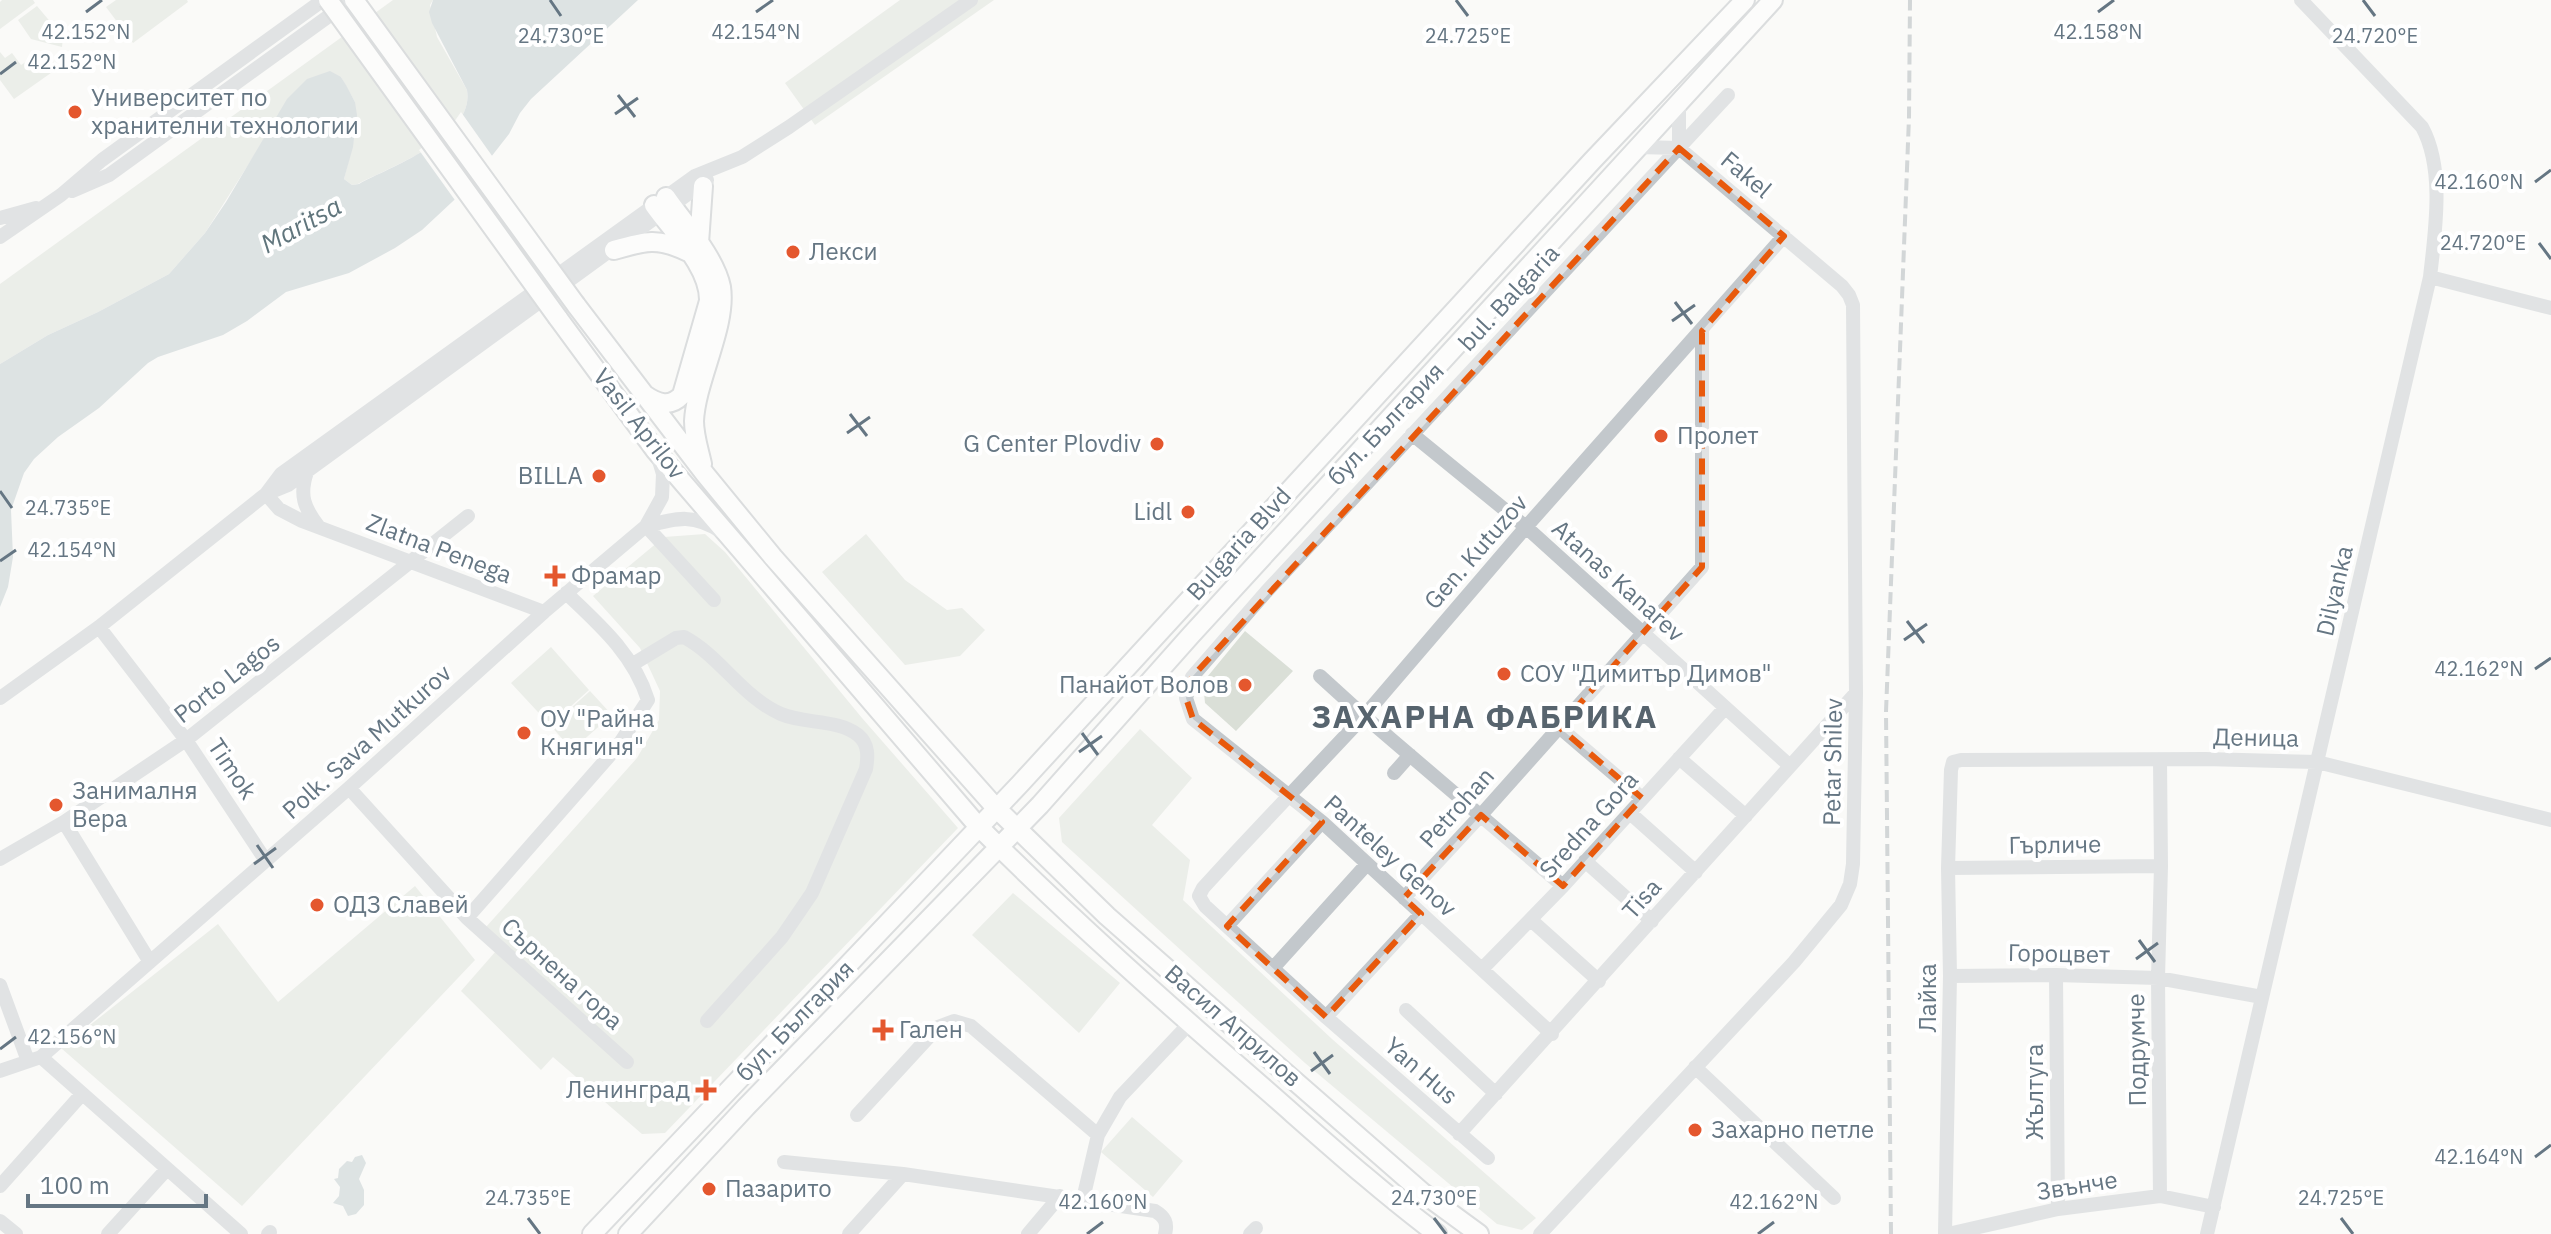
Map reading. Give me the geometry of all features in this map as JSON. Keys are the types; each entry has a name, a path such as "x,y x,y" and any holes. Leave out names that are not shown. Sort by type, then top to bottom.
{"main road":[{"name":"Vasil Aprilov","path":"326,0 655,450 978,826"},
{"name":"Vasil Aprilov","path":"352,0 576,305 705,474 782,568 996,808"},
{"name":"Bulgaria Blvd","path":"996,808 1592,161 1745,0"},
{"name":"бул. България","path":"999,848 1773,0"},
{"path":"642,393 666,404 679,399 685,391 709,301 705,276 694,248 703,186"},
{"path":"663,206 718,278 721,299 694,423 705,474"},
{"path":"614,250 654,241 694,248"},
{"path":"1391,379 1410,397"},
{"name":"бул. България","path":"592,1234 996,808"},
{"name":"Васил Априлов","path":"996,808 1107,916 1423,1193 1479,1234"},
{"name":"Васил Априлов","path":"978,826 1190,1023 1437,1234"},
{"path":"628,1234 999,848"},
{"path":"1383,1191 1419,1234"}],"street":[{"path":"0,237 326,0"},
{"path":"61,195 109,175 352,0"},
{"path":"266,494 288,485 307,472 614,250 695,176 742,157 971,0"},
{"name":"Dilyanka","path":"2207,1234 2430,277 2436,229 2434,161 2422,127 2301,0"},
{"name":"bul. Balgaria","path":"1193,719 1186,698 1192,677 1266,592 1728,95"},
{"path":"1637,147 1679,148 1679,101"},
{"name":"Fakel","path":"1679,148 1784,236"},
{"path":"0,698 99,627 266,494 281,474 663,206 703,186 718,168"},
{"path":"0,218 47,204"},
{"name":"Gen. Kutuzov","path":"1199,896 1203,888 1364,716 1526,527 1784,236"},
{"name":"Petar Shilev","path":"1540,1234 1794,962 1841,905 1853,864 1856,693 1853,305 1842,286 1784,236"},
{"path":"2430,277 2551,308"},
{"name":"Petrohan","path":"1404,898 1702,567 1702,331"},
{"name":"Atanas Kanarev","path":"1412,434 1526,527 1790,766"},
{"path":"646,526 662,497 663,474 655,450"},
{"path":"307,472 303,503 319,527"},
{"name":"Zlatna Penega","path":"266,494 285,513 544,612"},
{"name":"Porto Lagos","path":"0,859 64,822 186,740 468,516"},
{"path":"646,526 690,518 711,525 728,536"},
{"path":"646,526 714,600"},
{"name":"Polk. Sava Mutkurov","path":"0,1071 34,1059 150,962 544,612 646,526"},
{"name":"Сърнена гора","path":"467,918 561,814 634,724 648,700 633,664 621,648 566,593"},
{"name":"Timok","path":"99,627 186,740 266,861"},
{"path":"633,664 676,638 684,637 762,704 786,716 846,729 865,743 868,756 866,769 812,893 782,937 707,1021"},
{"path":"1320,676 1563,886"},
{"name":"Tisa","path":"1459,1134 1856,693"},
{"name":"Sredna Gora","path":"1483,968 1563,886 1725,708"},
{"name":"Panteley Genov","path":"1193,719 1322,822 1552,1034"},
{"path":"1559,727 1642,798"},
{"path":"1394,773 1410,755"},
{"path":"1679,758 1746,816"},
{"name":"Подрумче","path":"2160,760 2160,1196"},
{"name":"Деница","path":"1953,762 2317,762 2551,820"},
{"name":"Лайка","path":"1947,1234 1948,868 1953,762"},
{"name":"Сърнена гора","path":"349,788 467,918 627,1062"},
{"path":"1630,813 1696,872"},
{"path":"64,822 150,962"},
{"path":"1227,926 1322,822"},
{"path":"1585,861 1652,921"},
{"path":"1273,968 1367,864"},
{"name":"Гърличе","path":"1948,868 2161,866"},
{"name":"Yan Hus","path":"1199,896 1205,906 1326,1017 1488,1158"},
{"path":"1326,1017 1421,914"},
{"path":"1531,920 1599,981"},
{"name":"Жълтуга","path":"2056,975 2058,1209"},
{"name":"Гороцвет","path":"1950,976 2158,978 2262,997"},
{"path":"0,985 5,1015 34,1059 82,1094 241,1234"},
{"path":"1406,1010 1496,1094"},
{"path":"857,1115 938,1027 954,1021 971,1026 1098,1135"},
{"path":"1083,1199 1098,1135 1120,1097 1190,1023"},
{"path":"1695,1067 1834,1198"},
{"path":"0,1186 82,1094"},
{"path":"784,1162 903,1174 1155,1211 1163,1216 1167,1225 1165,1234"},
{"path":"108,1234 167,1169"},
{"path":"849,1234 903,1174"},
{"path":"1028,1234 1060,1196"},
{"name":"Звънче","path":"1947,1234 2058,1209 2160,1196 2214,1207"},
{"name":"Petar Shilev","path":"1551,1234 1564,1208"},
{"path":"0,1221 16,1234"}],"highlighted area":[{"path":"1679,148 1784,236 1702,331 1702,567 1559,727 1642,798 1563,886 1481,815 1404,898 1421,914 1326,1017 1227,926 1322,822 1193,719 1186,698 1192,677"}],"shaded area":[{"path":"2,0 33,0 35,3 0,29"},
{"path":"116,0 188,2 133,43 106,7"},
{"path":"393,0 433,0 430,5 437,37 467,90 466,107 445,136 410,159 352,185 344,179 355,135 355,102 341,77 262,143 205,233 169,274 48,335 0,364 0,284"},
{"path":"900,0 994,0 815,125 785,83"},
{"path":"37,6 63,37 62,47 31,39 18,20"},
{"path":"0,52 5,58 12,53 21,65 32,58 37,65 49,56 58,68 14,99 0,80"},
{"path":"705,534 725,552 958,828 665,1133 642,1134 553,1057 541,1070 461,991 503,943 486,927 637,758 659,720 660,691 640,648 593,596 664,537"},
{"path":"866,534 905,580 947,610 962,608 985,630 960,656 905,665 822,572"},
{"path":"1245,631 1293,671 1236,731 1205,703 1203,682"},
{"path":"551,647 589,690 550,725 511,683"},
{"path":"590,691 612,715 572,750 551,726"},
{"path":"1140,729 1192,778 1152,825 1190,860 1183,900 1332,1039 1536,1218 1522,1230 1497,1224 1305,1063 1062,842 1059,818"},
{"path":"415,886 475,960 242,1206 61,1048 218,924 278,1002"},
{"path":"1013,893 1120,983 1079,1033 972,935"},
{"path":"1132,1117 1183,1161 1153,1197 1101,1152"}],"water":[{"name":"Maritsa","path":"433,0 638,0 531,99 509,134 466,189 422,230 349,273 286,292 223,335 158,357 34,459 24,473 11,510 13,557 8,587 0,607 0,364 48,335 169,274 205,233 287,99 307,79 330,71 341,77 355,102 357,115 353,147 344,179 352,185 410,159 445,136 466,107 467,90 432,23 429,12"},
{"path":"362,1155 366,1163 359,1179 364,1190 364,1205 356,1214 348,1216 343,1206 333,1203 339,1196 340,1187 334,1179 338,1178 339,1169 347,1161 352,1162"}],"pier":[{"path":"461,112 495,160 457,203 419,150 454,122"}],"railway":[{"path":"1891,1234 1886,712 1909,117 1910,0"}],"place":[{"name":"Университет по хранителни технологии","path":"75,112"},
{"name":"Лекси","path":"793,252"},
{"name":"Пролет","path":"1661,436"},
{"name":"G Center Plovdiv","path":"1157,444"},
{"name":"BILLA","path":"599,476"},
{"name":"Lidl","path":"1188,512"},
{"name":"Фрамар","path":"555,576"},
{"name":"СОУ \"Димитър Димов\"","path":"1504,674"},
{"name":"Панайот Волов","path":"1245,685"},
{"name":"ОУ \"Райна Княгиня\"","path":"524,733"},
{"name":"Занималня Вера","path":"56,805"},
{"name":"ОДЗ Славей","path":"317,905"},
{"name":"Гален","path":"883,1030"},
{"name":"Ленинград","path":"706,1090"},
{"name":"Захарно петле","path":"1695,1130"},
{"name":"Пазарито","path":"709,1189"}],"district":[{"name":"ЗАХАРНА ФАБРИКА","path":"1485,717"}]}
